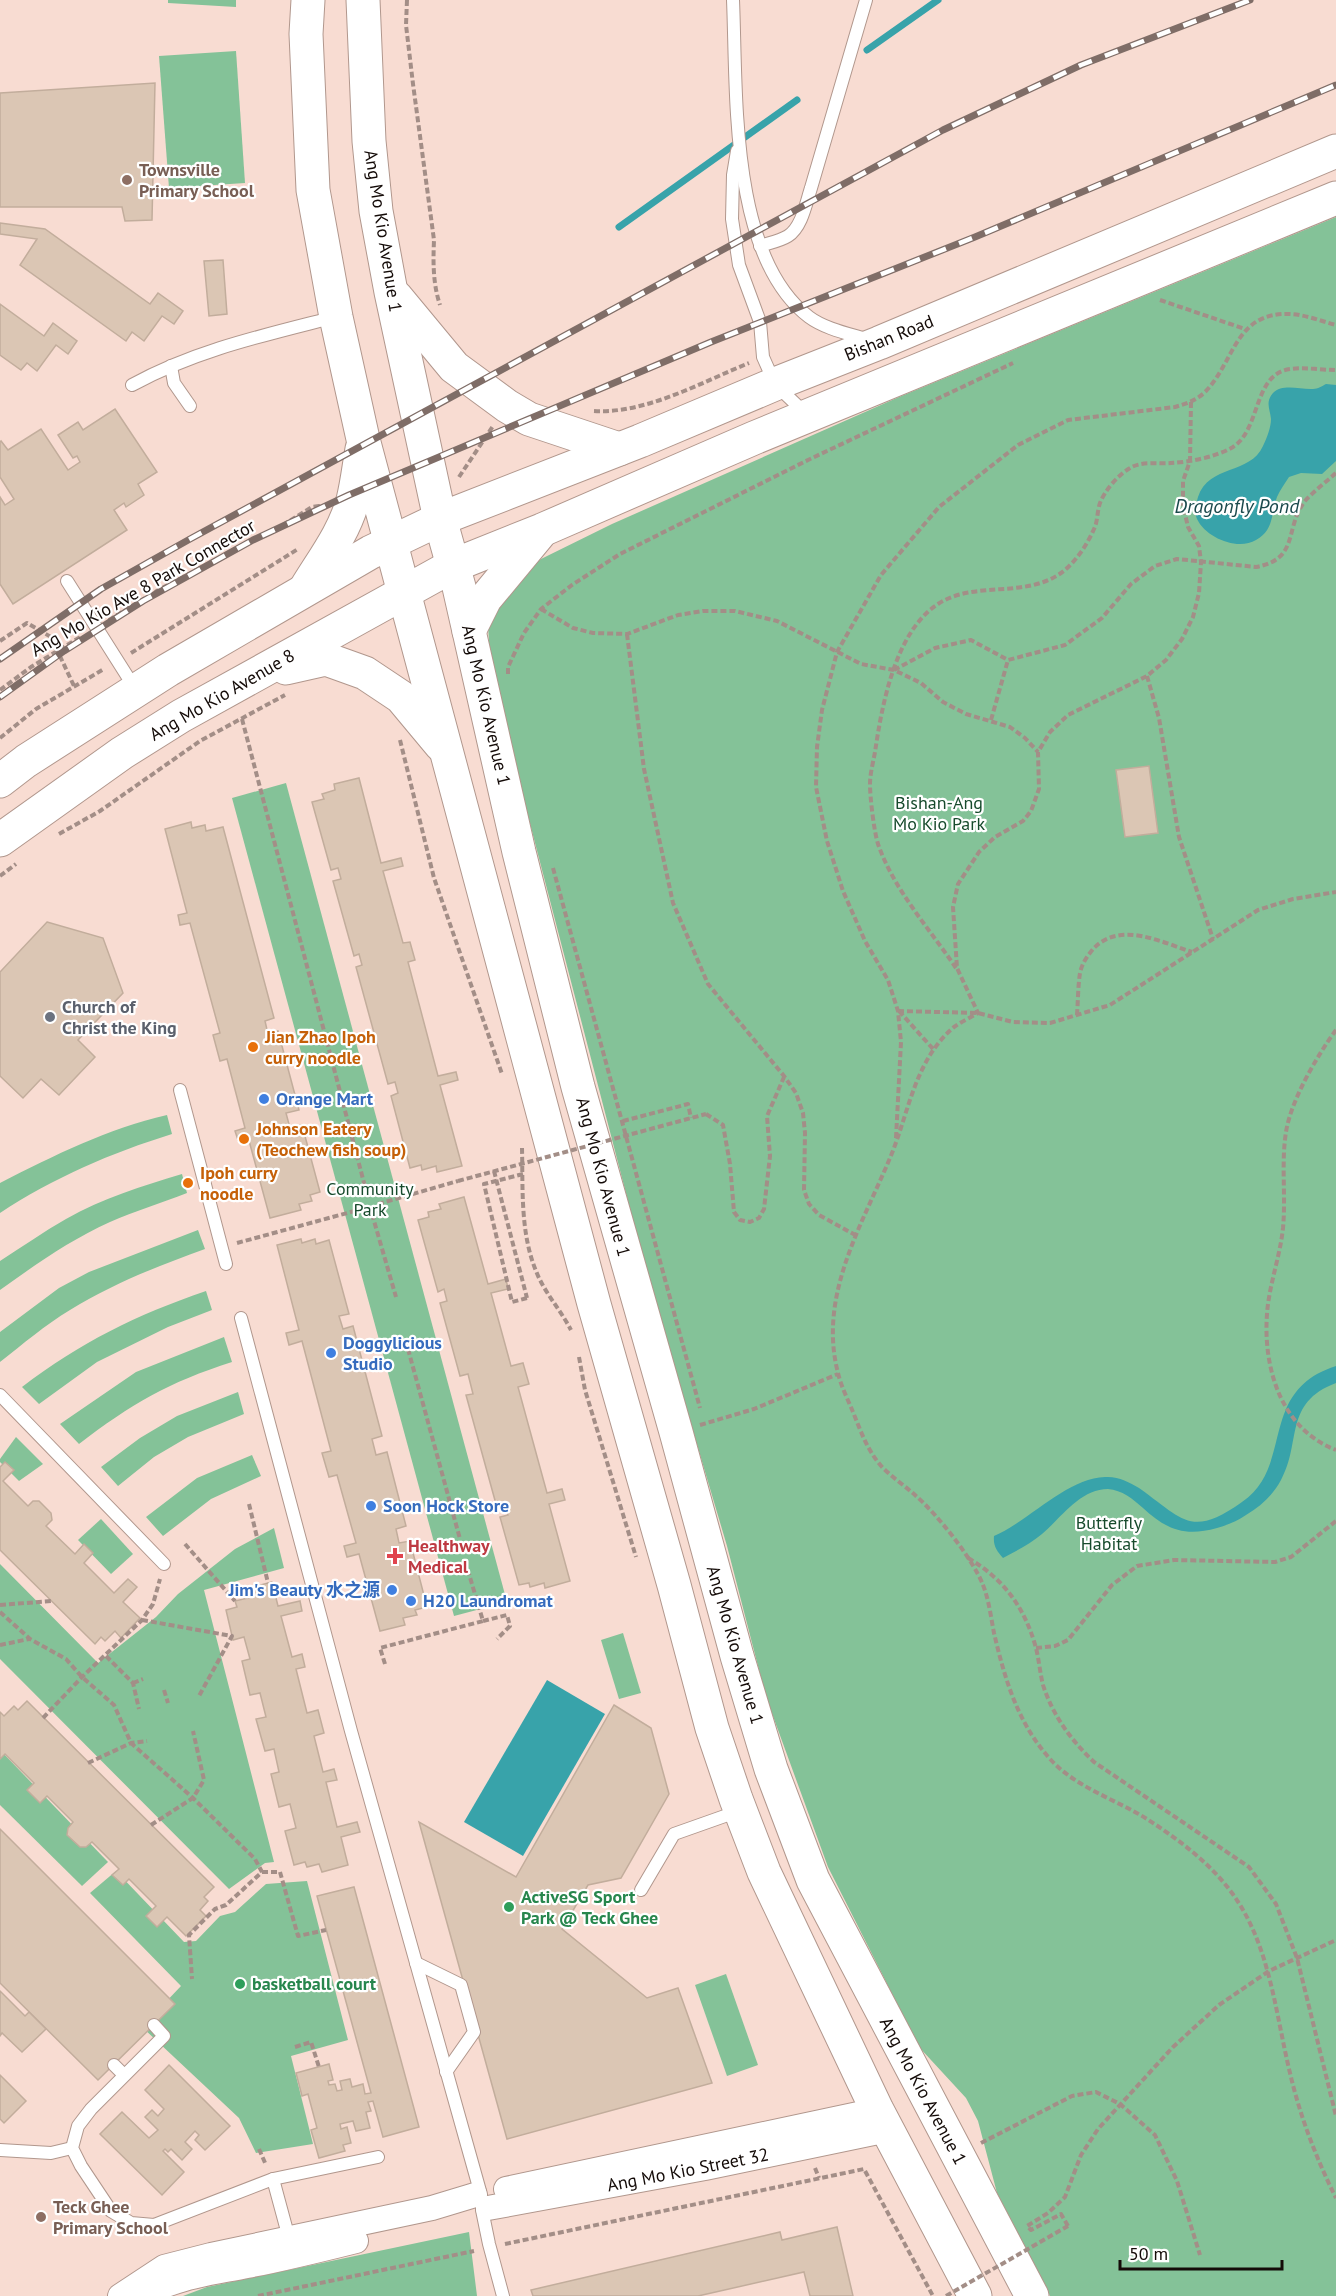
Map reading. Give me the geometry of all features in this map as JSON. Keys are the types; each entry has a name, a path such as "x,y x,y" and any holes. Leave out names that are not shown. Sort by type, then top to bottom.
{"main road":[{"path":"308,0 306,34 313,190 336,317 363,439 594,1304 712,1728 740,1811 764,1872 882,2120 975,2296"},
{"name":"Ang Mo Kio Avenue 1","path":"363,0 369,141 376,211 440,519 469,631 519,852 578,1087 696,1430 737,1656 771,1768 813,1880 1032,2296"},
{"name":"Bishan Road","path":"440,519 619,449 769,371 879,343 1336,151"},
{"path":"452,566 1336,198"},
{"path":"391,292 454,366 507,406 529,419 619,449"},
{"path":"305,590 346,520 353,500 363,439"},
{"path":"0,781 26,761 137,691 305,590 440,519"},
{"path":"469,631 485,599 542,530"},
{"name":"Ang Mo Kio Avenue 8","path":"9,851 122,753 181,716 452,566"},
{"path":"255,675 326,660 365,673 401,697 446,751"}],"street":[{"name":"Ang Mo Kio Street 32","path":"120,2296 164,2267 207,2265 292,2248 482,2201 705,2168 882,2120"},
{"name":"Ang Mo Kio Street 32","path":"144,2296 207,2265"}],"lane":[{"path":"733,0 739,135 738,174 732,219 739,265 760,322 769,371 808,416"},
{"path":"760,246 788,236 796,227 812,188 866,0"},
{"path":"738,174 760,246 772,273 789,299 811,318 838,330 879,343"},
{"path":"132,385 193,356 243,339 336,317"},
{"path":"171,366 174,383 190,406"},
{"path":"66,581 137,691"},
{"path":"180,1090 226,1264"},
{"path":"241,1318 351,1731 482,2201 490,2247 503,2296"},
{"path":"0,1395 164,1564"},
{"path":"641,1890 674,1834 740,1811"},
{"path":"416,1963 461,1985 474,2032 446,2072"},
{"path":"154,2025 164,2036 91,2109 78,2126 72,2148 81,2166 111,2211 131,2223 154,2225 273,2180 378,2157"},
{"path":"114,2065 124,2075"},
{"path":"0,2150 51,2153 72,2148"},
{"path":"273,2180 292,2248"}],"path":[{"path":"407,0 406,25 412,84 434,240 435,290 446,315"},
{"path":"1166,294 1156,299 1245,329"},
{"path":"895,1145 902,1042 898,1011 888,980 864,941 843,891 820,813 816,787 817,747 822,710 837,652 881,575 939,507 1018,445 1068,420 1175,407 1191,402 1204,392 1245,329 1259,320 1275,315 1292,314 1336,325"},
{"path":"508,679 508,667 524,633 541,609 572,585 620,554 808,460 1023,358"},
{"path":"978,1013 957,968 898,887 878,843 870,784 879,723 903,645 918,622 938,604 963,593 1037,586 1061,573 1081,553 1094,529 1101,501 1119,476 1132,467 1190,461 1226,450 1242,439 1264,390 1278,373 1289,369 1336,370"},
{"path":"585,410 608,412 646,405 769,371"},
{"path":"957,968 953,907 958,884 979,852 995,837 1023,821 1031,811 1040,789 1038,752 1050,732 1068,715 1147,676 1166,660 1182,639 1193,617 1199,593 1201,562 1199,546 1188,526 1183,505 1183,481 1190,461 1191,402"},
{"path":"454,484 507,406"},
{"path":"894,670 934,648 971,640 1008,660 1065,645 1102,618 1131,584 1155,566 1177,559 1256,567 1267,565 1277,560 1291,542 1292,531 1304,502 1336,473"},
{"name":"Ang Mo Kio Ave 8 Park Connector","path":"0,690 58,650 160,589 283,525 312,507 319,506 326,510"},
{"path":"0,738 36,709 118,662 302,546"},
{"path":"541,609 573,628 593,633 627,634 678,615 704,611 735,611 754,614 777,621 861,664 894,670 921,683 944,702 966,714 1010,727 1038,752"},
{"path":"0,641 27,623 51,637 74,686"},
{"path":"627,634 644,769 673,903 708,984 796,1093 803,1113 804,1190 809,1204 819,1215 857,1236"},
{"path":"991,720 1008,660"},
{"path":"1147,676 1159,718 1179,837 1213,939"},
{"path":"55,836 100,811 200,741 286,695"},
{"path":"242,719 368,1198"},
{"path":"0,876 9,851"},
{"path":"551,860 623,1121 696,1430 838,1374"},
{"path":"898,1011 978,1013 1013,1022 1050,1023 1110,1005 1258,910 1293,898 1336,892"},
{"path":"1077,1015 1080,971 1086,957 1108,938 1122,934 1138,935 1193,952"},
{"path":"898,1011 934,1050"},
{"path":"978,1013 954,1027 934,1050 917,1078 895,1145 841,1271 833,1309 834,1347 838,1374 872,1454 897,1481 917,1496 968,1557 983,1584 1015,1706 1042,1748 1067,1775 1146,1819 1195,1854 1232,1894 1253,1930 1269,1971 1298,2105 1310,2141 1336,2198"},
{"path":"1336,1030 1304,1084 1287,1131 1283,1231 1267,1314 1269,1364 1272,1380 1284,1406 1302,1429 1326,1446 1336,1450"},
{"path":"378,1204 706,1114 723,1125 730,1164 734,1212 740,1220 755,1221 764,1209 770,1156 767,1116 784,1076"},
{"path":"623,1121 688,1104 692,1118"},
{"path":"494,1172 527,1298 512,1302 484,1184 523,1174"},
{"path":"222,1247 362,1209"},
{"path":"372,1214 396,1297"},
{"path":"408,1349 460,1539"},
{"path":"249,1504 268,1583"},
{"path":"1036,1648 1055,1646 1068,1640 1112,1585 1137,1566 1174,1560 1275,1562 1291,1557 1336,1521"},
{"path":"184,1544 235,1601"},
{"path":"968,1557 988,1569 1010,1592 1026,1621 1036,1648 1043,1685 1060,1722 1074,1742 1094,1762 1249,1867 1276,1905 1296,1958 1336,2116"},
{"path":"43,1718 142,1620 153,1604 164,1564"},
{"path":"470,1574 483,1621"},
{"path":"0,1605 51,1600"},
{"path":"0,1612 30,1639 66,1659 82,1677 114,1705 131,1743 193,1798 255,1859 262,1872"},
{"path":"385,1664 380,1648 507,1615 510,1626 497,1639"},
{"path":"142,1620 232,1636 199,1696"},
{"path":"0,1645 30,1639"},
{"path":"106,1656 133,1683 139,1709"},
{"path":"133,1683 143,1679"},
{"path":"164,1690 168,1703"},
{"path":"151,1825 193,1798 204,1780 193,1731"},
{"path":"88,1762 131,1743 147,1741"},
{"path":"192,1979 189,1935 215,1908 226,1905 262,1872 280,1872 298,1936 326,1930"},
{"path":"946,2296 1068,2226 1061,2214 1031,2230 1027,2226 1065,2197 1081,2154 1098,2129 1180,2040 1220,2005 1269,1971 1336,1940"},
{"path":"295,2047 311,2042 319,2067"},
{"path":"978,2145 1072,2096 1096,2092 1120,2104 1155,2134 1177,2181 1200,2255"},
{"path":"258,2296 864,2169 933,2296"},
{"path":"1023,2227 1034,2248"}],"green space":[{"path":"168,0 236,0 236,7 168,3"},
{"path":"236,51 245,183 169,188 159,56"},
{"name":"Bishan-Ang Mo Kio Park","path":"1336,217 1336,2296 1050,2296 997,2193 978,2121 966,2098 919,2047 828,1867 766,1697 727,1546 649,1282 520,785 489,643 487,605 508,583 541,559 612,524 899,397"},
{"name":"Community Park","path":"286,783 507,1602 454,1616 232,798"},
{"path":"167,1115 172,1134 127,1149 83,1168 20,1200 0,1213 0,1183 102,1135"},
{"path":"182,1174 187,1193 95,1229 53,1253 0,1290 0,1261 41,1234 108,1199"},
{"path":"198,1230 205,1249 102,1292 52,1322 0,1362 0,1332 59,1288 89,1272"},
{"path":"206,1291 212,1310 168,1327 97,1362 39,1404 22,1387 66,1356 110,1331"},
{"path":"224,1337 232,1362 189,1378 151,1396 116,1417 79,1444 60,1424 136,1372"},
{"path":"238,1392 244,1414 188,1437 154,1457 118,1486 101,1467 140,1438 177,1416"},
{"path":"16,1437 43,1464 19,1481 0,1462"},
{"path":"252,1455 261,1476 211,1499 163,1536 146,1517 197,1478"},
{"path":"101,1519 133,1554 111,1574 78,1540"},
{"path":"274,1528 284,1568 204,1590 274,1862 265,1863 229,1889 0,1659 0,1564 98,1663 156,1617 178,1594 235,1549"},
{"path":"623,1633 641,1693 619,1699 601,1640"},
{"path":"0,1750 108,1862 82,1886 0,1805"},
{"path":"116,1871 184,1942 196,1941 220,1916 235,1912 266,1884 307,1881 348,2040 291,2056 313,2144 256,2153 239,2118 142,2027 181,1986 90,1893"},
{"path":"726,1974 758,2065 727,2076 695,1985"},
{"path":"469,2232 477,2296 183,2296 207,2287"}],"water":[{"name":"Dragonfly Pond","path":"1326,384 1336,385 1336,461 1322,474 1301,473 1289,477 1277,497 1269,526 1256,540 1249,543 1232,543 1207,532 1196,516 1198,497 1203,487 1211,479 1249,462 1257,455 1270,429 1269,403 1273,393 1282,388 1315,389"},
{"path":"1336,1366 1336,1383 1319,1391 1308,1401 1301,1412 1287,1466 1278,1485 1262,1504 1240,1519 1206,1531 1177,1530 1160,1522 1135,1501 1118,1491 1098,1490 1080,1499 1037,1538 1023,1547 1003,1558 996,1548 994,1536 1062,1492 1091,1479 1119,1478 1139,1488 1167,1509 1188,1520 1199,1522 1211,1520 1225,1513 1242,1502 1258,1487 1268,1469 1286,1411 1295,1393 1311,1378"},
{"path":"547,1680 605,1714 523,1856 464,1822"}],"building":[{"path":"155,83 152,220 125,221 122,207 0,207 0,93"},
{"path":"0,223 45,229 150,304 158,293 183,311 174,324 162,316 144,341 132,332 126,341 20,265 37,239 0,234"},
{"path":"223,260 227,314 209,316 204,261"},
{"path":"0,304 44,336 53,323 77,341 68,354 56,345 37,371 27,363 21,370 0,355"},
{"path":"115,409 157,472 138,484 144,495 126,507 124,503 114,510 127,530 13,604 0,584 0,497 5,505 14,499 0,477 0,442 8,450 41,429 68,470 80,462 77,456 73,458 58,435 78,422 83,430"},
{"path":"1149,766 1158,833 1125,837 1116,770"},
{"path":"359,778 381,863 401,858 403,866 383,871 403,943 410,942 415,960 408,962 438,1076 456,1072 458,1080 440,1085 462,1166 437,1172 436,1166 422,1170 421,1165 410,1168 391,1096 398,1093 395,1082 388,1084 356,967 362,965 359,954 354,956 333,881 341,879 338,868 331,870 312,802 324,799 322,794 335,790 334,784"},
{"path":"191,822 192,828 205,825 206,831 223,827 274,1018 265,1021 268,1034 278,1031 299,1110 286,1113 290,1128 302,1125 320,1192 310,1195 312,1201 299,1204 301,1210 270,1218 248,1137 238,1140 235,1131 245,1128 227,1059 220,1061 213,1035 220,1033 190,923 180,925 178,915 187,913 165,829"},
{"name":"Church of Christ the King","path":"47,922 103,938 123,993 78,1040 95,1057 59,1095 41,1079 23,1098 0,1076 0,972"},
{"path":"464,1197 488,1284 506,1279 508,1289 491,1293 511,1366 523,1363 529,1384 518,1387 547,1493 562,1489 565,1500 549,1504 570,1581 545,1588 544,1583 530,1587 529,1583 519,1585 500,1517 508,1515 504,1502 496,1504 466,1395 473,1394 468,1374 460,1376 440,1303 447,1301 444,1289 438,1292 418,1220 429,1217 428,1212 441,1209 439,1204"},
{"path":"301,1239 302,1243 315,1239 316,1244 329,1240 349,1314 339,1316 343,1329 353,1326 382,1436 372,1439 376,1455 387,1452 406,1526 396,1529 399,1543 410,1541 427,1607 415,1610 417,1615 403,1618 405,1625 380,1631 359,1554 347,1557 344,1546 356,1543 337,1475 329,1477 322,1453 331,1451 302,1341 289,1345 286,1333 299,1330 277,1245"},
{"path":"5,1462 14,1470 3,1481 28,1506 33,1501 39,1501 51,1513 52,1520 46,1526 75,1554 84,1544 93,1553 84,1563 114,1593 128,1579 137,1587 123,1602 140,1618 121,1638 115,1631 105,1641 101,1637 95,1644 0,1550 0,1467"},
{"path":"272,1582 278,1606 300,1601 302,1611 281,1616 292,1657 302,1654 305,1667 296,1669 307,1713 318,1710 324,1733 314,1736 323,1772 334,1769 337,1780 326,1782 337,1827 357,1822 360,1832 341,1837 348,1865 322,1872 319,1864 307,1867 305,1862 294,1865 285,1831 296,1828 290,1804 279,1807 271,1774 279,1772 274,1749 265,1751 256,1719 266,1717 260,1693 250,1695 242,1661 250,1659 244,1637 233,1640 226,1610 237,1607 235,1601 248,1598 246,1589"},
{"path":"27,1701 214,1887 204,1897 208,1901 200,1910 206,1916 186,1936 167,1917 157,1927 146,1916 156,1906 129,1879 123,1885 112,1875 119,1869 92,1842 86,1847 80,1847 67,1835 68,1828 73,1822 47,1796 40,1803 27,1790 34,1783 5,1754 0,1759 0,1712 4,1716 14,1706 18,1710"},
{"name":"ActiveSG Sport Park @ Teck Ghee","path":"614,1705 651,1728 669,1794 621,1878 588,1885 562,1929 647,1998 678,1988 712,2083 507,2139 419,1822 516,1877"},
{"path":"0,1829 175,2004 98,2080 0,1983"},
{"path":"354,1887 419,2127 383,2137 373,2101 368,2102 371,2111 366,2112 370,2128 356,2131 353,2121 340,2124 341,2129 347,2127 351,2143 343,2145 345,2151 319,2158 311,2130 317,2128 308,2094 302,2096 296,2073 329,2064 333,2080 328,2081 329,2085 335,2084 337,2091 342,2090 340,2081 350,2079 352,2087 363,2084 365,2094 371,2093 317,1896"},
{"path":"0,1991 25,2016 29,2012 46,2029 22,2052 2,2033 0,2036"},
{"path":"169,2065 230,2126 205,2150 195,2140 199,2135 195,2131 185,2142 192,2149 182,2160 171,2149 168,2152 165,2149 163,2151 184,2172 162,2195 100,2134 122,2112 149,2138 158,2130 145,2117 152,2110 158,2116 164,2109 145,2090"},
{"path":"0,2075 26,2101 4,2123 0,2119"},
{"path":"837,2227 853,2296 810,2296 804,2272 698,2296 533,2296 531,2290 780,2232 782,2240"}],"waterway":[{"path":"867,50 938,0"},
{"path":"619,227 797,100"}],"railway":[{"path":"0,659 101,589 190,539 943,130 1081,65 1250,0"},
{"path":"0,697 64,651 143,601 253,540 349,495 711,342 975,237 1336,85"}],"place":[{"name":"Townsville Primary School","path":"127,180"},
{"name":"Church of Christ the King","path":"50,1017"},
{"name":"Jian Zhao Ipoh curry noodle","path":"253,1047"},
{"name":"Orange Mart","path":"264,1099"},
{"name":"Johnson Eatery (Teochew fish soup)","path":"244,1139"},
{"name":"Ipoh curry noodle","path":"188,1183"},
{"name":"Doggylicious Studio","path":"331,1353"},
{"name":"Soon Hock Store","path":"371,1506"},
{"name":"Healthway Medical","path":"395,1556"},
{"name":"Jim's Beauty 水之源","path":"392,1590"},
{"name":"H20 Laundromat","path":"411,1601"},
{"name":"ActiveSG Sport Park @ Teck Ghee","path":"509,1907"},
{"name":"basketball court","path":"240,1984"},
{"name":"Teck Ghee Primary School","path":"41,2217"}],"park label":[{"name":"Butterfly Habitat","path":"1109,1534"}]}
